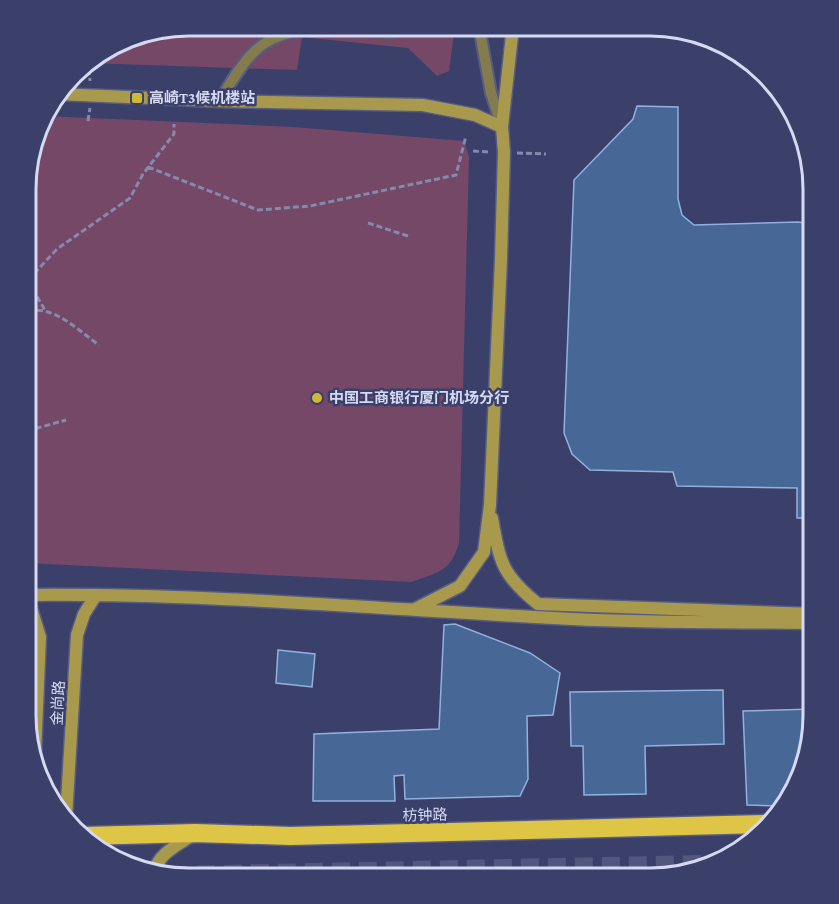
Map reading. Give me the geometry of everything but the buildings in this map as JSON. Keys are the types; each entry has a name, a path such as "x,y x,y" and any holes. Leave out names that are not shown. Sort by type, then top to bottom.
{"highway":[{"name":"枋钟路","path":"96,836 195,833 290,836 757,824"}],"main road":[{"path":"414,609 460,586 484,552 490,504 504,164 502,127 512,36"},
{"path":"69,94 219,101 423,105 475,115 502,127"},
{"path":"490,504 503,564 513,584 538,604 803,614"},
{"path":"36,595 96,595 414,609 574,620 803,622"},
{"name":"金尚路","path":"67,806 76,635 84,614 96,595"},
{"name":"金尚路","path":"36,624 40,637 37,730"},
{"path":"156,864 166,853 195,833"}],"lane":[{"path":"219,101 254,51 277,36"},
{"path":"481,36 491,93 502,127"}],"path":[{"path":"36,271 57,249 130,198 148,167 174,134 174,124"},
{"path":"148,167 258,210 310,206 456,175 466,136"},
{"path":"368,223 408,237"},
{"path":"36,294 46,312"},
{"path":"36,311 56,314 99,345"},
{"path":"36,428 66,420"}],"shaded area":[{"path":"454,36 449,71 437,76 408,48 302,37 297,70 102,63 140,44 169,37"},
{"path":"55,116 293,127 464,141 469,157 459,542 452,559 442,570 411,582 36,563 36,189 41,150"}],"tunnel":[{"path":"509,868 682,864"}],"place":[{"name":"高崎T3候机楼站","path":"137,98"},
{"name":"中国工商银行厦门机场分行","path":"317,398"}]}
